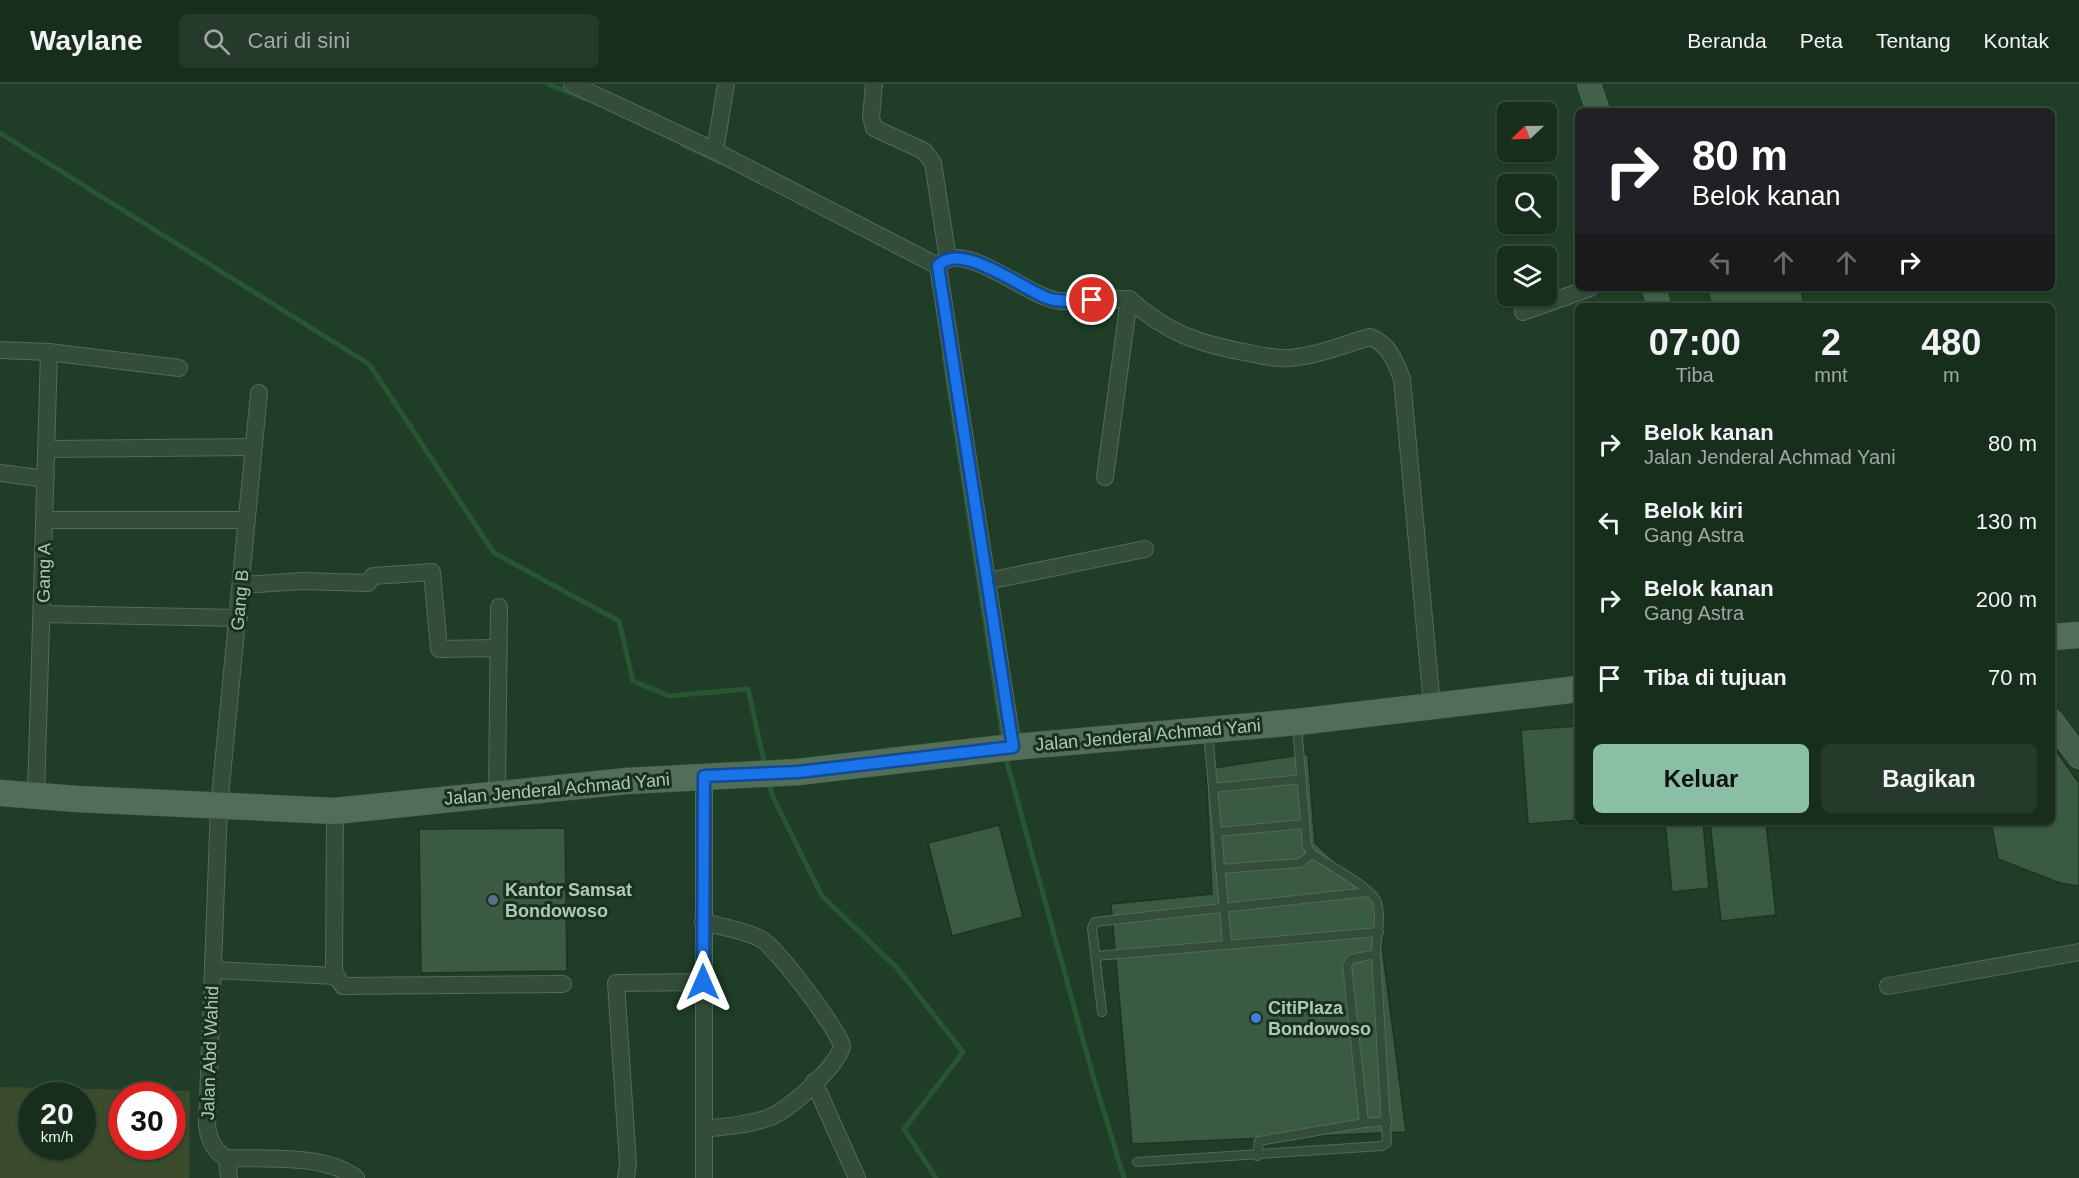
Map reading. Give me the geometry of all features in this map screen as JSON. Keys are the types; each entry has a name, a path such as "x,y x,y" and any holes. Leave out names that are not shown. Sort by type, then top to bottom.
{"main road":[{"path":"1589,84 1597,108"},
{"path":"2055,638 2079,635"},
{"name":"Jalan Jenderal Achmad Yani","path":"0,793 219,807 335,811 704,776 798,772 1003,748 1297,722 1575,689"},
{"path":"2055,725 2079,757"}],"street":[{"path":"572,84 715,150 943,262"},
{"path":"715,150 726,84"},
{"path":"874,84 871,117 874,128 924,152 933,164 943,262 988,581 1003,748"},
{"path":"943,262 954,257 985,265 1045,298 1059,302 1129,299 1172,331 1217,347 1287,358 1370,337 1382,341 1391,354 1402,379 1432,705"},
{"path":"1523,312 1582,291"},
{"path":"1105,477 1129,299"},
{"path":"0,351 50,352 178,368"},
{"name":"Gang A","path":"36,795 50,352"},
{"name":"Gang B","path":"219,807 259,393"},
{"path":"47,449 252,447"},
{"path":"0,473 46,479"},
{"path":"45,519 246,520"},
{"path":"988,581 1145,549"},
{"path":"242,585 302,581 368,583 373,576 432,572 438,649 499,648"},
{"path":"497,794 499,607"},
{"path":"43,614 239,618"},
{"path":"704,776 705,1178"},
{"name":"Jalan Abd Wahid","path":"219,807 207,1126 213,1145 219,1154 227,1158"},
{"path":"335,811 336,976 344,986 563,984"},
{"path":"703,922 762,940 834,1027 842,1046 840,1053 814,1082 780,1112 768,1118 705,1129"},
{"path":"1888,986 2079,952"},
{"path":"213,970 336,976"},
{"path":"626,1178 628,1164 616,983 703,982"},
{"path":"814,1082 857,1178"},
{"path":"229,1178 227,1158 326,1163 348,1171 356,1178"}],"lane":[{"path":"1137,1162 1257,1156 1382,1146 1387,1143 1376,954 1379,932 1377,903 1368,892 1312,854 1307,846 1297,722"},
{"path":"1208,729 1227,943"},
{"path":"1213,788 1301,779"},
{"path":"1217,832 1304,824"},
{"path":"1220,869 1300,863 1312,854"},
{"path":"1102,1012 1092,928 1095,922 1368,892"},
{"path":"1096,956 1227,943 1379,932"},
{"path":"1364,1123 1347,965 1351,959 1376,954"},
{"path":"1257,1156 1258,1141 1387,1121"}],"green space":[{"path":"0,1087 18,1087 18,1160 96,1160 96,1089 108,1089 108,1160 186,1160 186,1091 190,1091 189,1178 0,1178"}],"building":[{"path":"1708,291 1801,291 1804,303 1711,303"},
{"path":"1575,726 1575,820 1528,824 1521,730"},
{"path":"2055,749 2079,783 2079,886 2060,883 1998,859 1992,825 2055,825"},
{"name":"CitiPlaza Bondowoso","path":"1308,754 1315,843 1376,900 1406,1132 1132,1144 1111,904 1212,894 1206,769"},
{"path":"999,825 1023,917 952,936 928,843"},
{"path":"1665,825 1703,825 1709,888 1672,892"},
{"path":"1710,825 1766,825 1776,915 1721,921"},
{"name":"Kantor Samsat Bondowoso","path":"565,828 567,971 421,973 419,829"}],"waterway":[{"path":"548,84 586,99"},
{"path":"0,133 369,364 494,553 619,621 633,681 669,696 748,689 765,766"},
{"path":"683,145 721,163"},
{"path":"944,355 1003,740"},
{"path":"1005,755 1091,1069 1124,1178"},
{"path":"769,781 772,795 822,896 897,968 963,1052 904,1129 936,1178"}],"place":[{"name":"Kantor Samsat Bondowoso","path":"493,900"},
{"name":"CitiPlaza Bondowoso","path":"1256,1018"}],"route":[{"path":"703,982 704,776 798,772 1013,747 938,266 942,261 954,257 985,265 1045,298 1059,302 1092,300"}]}
